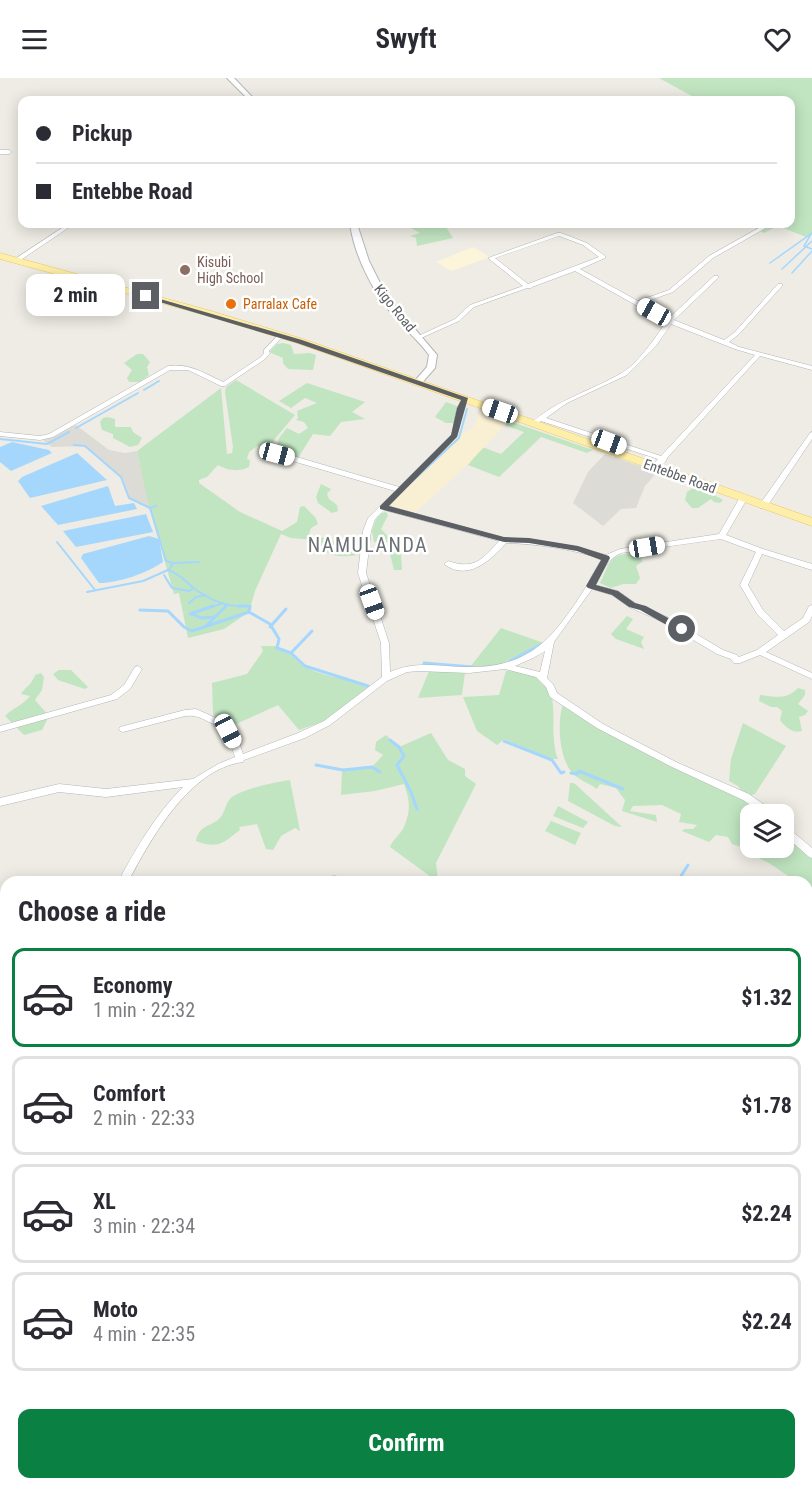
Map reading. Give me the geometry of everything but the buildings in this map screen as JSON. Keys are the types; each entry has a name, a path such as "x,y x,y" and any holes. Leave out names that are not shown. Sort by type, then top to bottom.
{"main road":[{"name":"Entebbe Road","path":"0,256 208,313 281,336 660,463 743,499 812,522"}],"street":[{"path":"230,78 248,96"},
{"path":"0,152 9,152"},
{"path":"17,260 65,228"},
{"name":"Kigo Road","path":"354,228 375,284 398,316 419,337 434,359 431,368 417,383"},
{"path":"638,303 671,291 711,257 763,228"},
{"path":"419,337 457,320 472,306 530,286 575,269 603,256 585,244 559,234 491,258 530,286"},
{"path":"575,269 670,321 724,343 812,368"},
{"path":"537,421 573,398 625,374 654,345 670,321 701,294 716,277"},
{"path":"724,343 737,333 780,285"},
{"path":"0,434 40,438 51,436 168,368 188,367 224,385 263,358 266,351 281,336"},
{"path":"660,463 759,354"},
{"path":"386,678 387,650 362,573 370,520 455,435 460,408 465,399"},
{"path":"763,506 812,434"},
{"path":"274,453 401,490"},
{"path":"722,536 743,499"},
{"path":"383,507 504,540 529,541 578,549 606,558"},
{"path":"508,667 544,649 591,586 606,558 620,551 722,536 760,551 812,567"},
{"path":"448,564 460,569 472,568 492,553 504,540"},
{"path":"760,551 744,585 760,612 783,635"},
{"path":"591,586 615,593 632,605 666,620 720,652 734,657 737,661 760,652 806,620 812,608"},
{"path":"543,677 551,641"},
{"path":"760,652 812,676"},
{"path":"126,876 141,849 184,790 221,766 326,723 351,707 386,678 412,668 472,671 508,667 530,671 543,677 553,695 600,726 675,765 746,797 756,804"},
{"path":"0,729 114,697 127,687 138,669"},
{"path":"123,729 196,712 224,725 236,746 240,760"},
{"path":"0,802 59,788 106,793 196,782"},
{"path":"794,838 812,854"}],"shaded area":[{"path":"473,247 490,257 451,271 436,262"},
{"path":"76,425 109,450 125,453 137,451 150,508 129,498 121,477 85,446 52,447 43,440"},
{"path":"605,454 657,472 645,486 636,508 621,509 603,526 573,503 588,472"}],"green space":[{"path":"659,78 812,78 812,233 806,237 783,228 795,228 795,96 692,96"},
{"path":"411,228 447,228 453,238 417,246 416,238 410,236 420,233"},
{"path":"755,228 774,228 764,233"},
{"path":"277,344 291,345 294,354 316,355 313,370 288,369 283,363 283,358 269,352"},
{"path":"137,354 143,354 150,362 147,367 149,375 140,382 129,382 127,378 132,370 124,363"},
{"path":"236,380 295,415 274,440 271,450 257,446 249,452 247,459 250,460 249,467 234,470 218,465 207,477 199,480 199,483 240,512 282,531 297,522 300,507 304,506 315,517 318,524 311,528 309,534 312,537 330,538 337,545 345,548 358,537 364,538 364,554 336,556 324,551 316,540 291,538 281,534 255,591 249,612 224,629 188,638 179,593 174,594 147,498 137,451 221,388 227,454 232,453 225,392 226,387"},
{"path":"307,383 365,402 352,412 365,419 341,422 330,436 313,434 298,458 276,450 279,438 287,428 299,434 308,428 304,422 296,420 297,411 317,403 305,398 291,408 279,401"},
{"path":"446,402 462,408 457,423 446,423 435,417"},
{"path":"103,418 115,419 115,427 131,427 133,432 142,438 138,445 130,447 113,438 113,434 102,430 100,422"},
{"path":"509,421 593,450 587,453 541,437 499,477 468,465 482,447 501,454 524,432 504,425"},
{"path":"321,484 331,489 327,494 329,499 337,505 338,511 332,513 318,503 316,497"},
{"path":"693,488 723,500 720,503 711,499 698,508 692,508 685,500 687,492"},
{"path":"386,512 388,515 381,529 393,542 403,539 411,541 401,555 402,570 394,570 390,554 394,550 391,543 374,542 372,531 378,514"},
{"path":"646,549 655,550 641,555 642,562 636,566 640,578 636,584 623,584 611,588 600,583 614,558"},
{"path":"627,616 633,619 626,629 644,637 641,642 644,649 616,639 611,634"},
{"path":"501,628 544,643 497,666 470,667"},
{"path":"261,646 277,646 312,670 372,688 324,721 299,730 278,705 223,730 213,713 212,683 247,674 263,651"},
{"path":"59,670 71,670 88,687 85,689 58,680 53,674"},
{"path":"429,671 465,672 462,695 418,698"},
{"path":"506,671 527,673 541,680 549,689 553,701 558,759 549,759 504,739 497,745 477,731 463,697 499,695"},
{"path":"41,673 44,677 42,690 35,700 49,716 42,730 24,735 5,716 30,696 21,694 35,675"},
{"path":"798,688 805,690 805,695 798,704 808,711 799,717 802,731 795,732 780,720 782,711 759,701 760,695 785,696"},
{"path":"563,704 656,755 680,771 723,784 744,795 738,786 729,781 731,759 743,723 786,746 755,794 747,797 757,804 740,804 740,847 732,844 728,837 716,835 709,842 682,831 693,829 697,825 679,822 681,814 662,805 633,806 630,811 656,815 657,822 622,811 625,800 616,788 600,784 597,789 570,770 563,755 560,720"},
{"path":"431,733 448,760 465,769 465,776 476,784 436,863 437,876 430,876 390,847 403,830 408,815 408,800 404,784 375,791 341,795 342,771 372,767 383,755 375,750 376,742 386,735 399,747"},
{"path":"290,780 300,831 295,828 281,836 273,850 266,849 257,824 239,827 240,830 220,844 210,845 196,841 202,829 221,817 229,800 236,795 259,786"},
{"path":"570,783 574,783 622,827 615,826 568,801"},
{"path":"558,806 588,822 583,828 553,816"},
{"path":"551,821 581,833 575,845 545,831"},
{"path":"794,837 812,853 812,876 788,876 760,859 794,858"}],"sand":[{"path":"481,411 509,421 467,465 415,513 390,506 395,497 462,433 471,430"}],"water":[{"path":"12,442 49,450 52,453 11,471 0,462 0,447"},
{"path":"77,453 107,480 30,498 18,481 22,477"},
{"path":"108,486 115,506 134,503 137,509 58,525 41,506"},
{"path":"146,514 153,532 76,547 63,531"},
{"path":"149,536 159,539 163,562 132,577 99,583 81,558 83,554"}],"waterway":[{"path":"770,263 812,233"},
{"path":"806,247 804,246 811,234"},
{"path":"806,247 812,241"},
{"path":"782,269 806,247"},
{"path":"806,247 812,249"},
{"path":"792,273 812,251"},
{"path":"144,390 159,381"},
{"path":"76,428 138,393"},
{"path":"404,489 459,438 467,409"},
{"path":"0,439 47,444 69,432"},
{"path":"74,445 85,446 121,477 129,498 150,508"},
{"path":"150,508 156,506"},
{"path":"150,508 166,561 173,563"},
{"path":"57,542 95,590"},
{"path":"173,563 199,562"},
{"path":"169,570 173,563"},
{"path":"87,592 143,581 168,570 205,595"},
{"path":"164,575 172,588 189,591 193,588"},
{"path":"189,603 196,597 205,595"},
{"path":"205,595 223,603"},
{"path":"209,608 223,603"},
{"path":"223,603 250,606"},
{"path":"206,626 227,605"},
{"path":"190,614 213,606"},
{"path":"249,612 250,606"},
{"path":"271,626 286,609"},
{"path":"140,610 168,611 184,627 192,631 249,612"},
{"path":"249,612 271,626"},
{"path":"192,614 201,618 214,617"},
{"path":"271,626 279,639 277,648 291,653"},
{"path":"291,653 312,631"},
{"path":"510,661 540,645"},
{"path":"291,653 305,666 368,686"},
{"path":"424,663 472,667"},
{"path":"390,740 399,747 404,756 397,765 417,809"},
{"path":"504,741 552,760 561,773 564,772"},
{"path":"316,765 343,770 372,767 380,772"},
{"path":"571,773 577,774 579,771 623,789"},
{"path":"681,876 688,865"}],"place":[{"name":"Kisubi High School","path":"185,270"},
{"name":"Parralax Cafe","path":"231,304"}],"district":[{"name":"NAMULANDA","path":"368,545"}],"route":[{"path":"146,296 300,341 465,399 460,408 455,435 383,507 460,526 504,540 529,541 578,549 606,558 591,586 615,593 632,605 643,608 682,629"}]}
